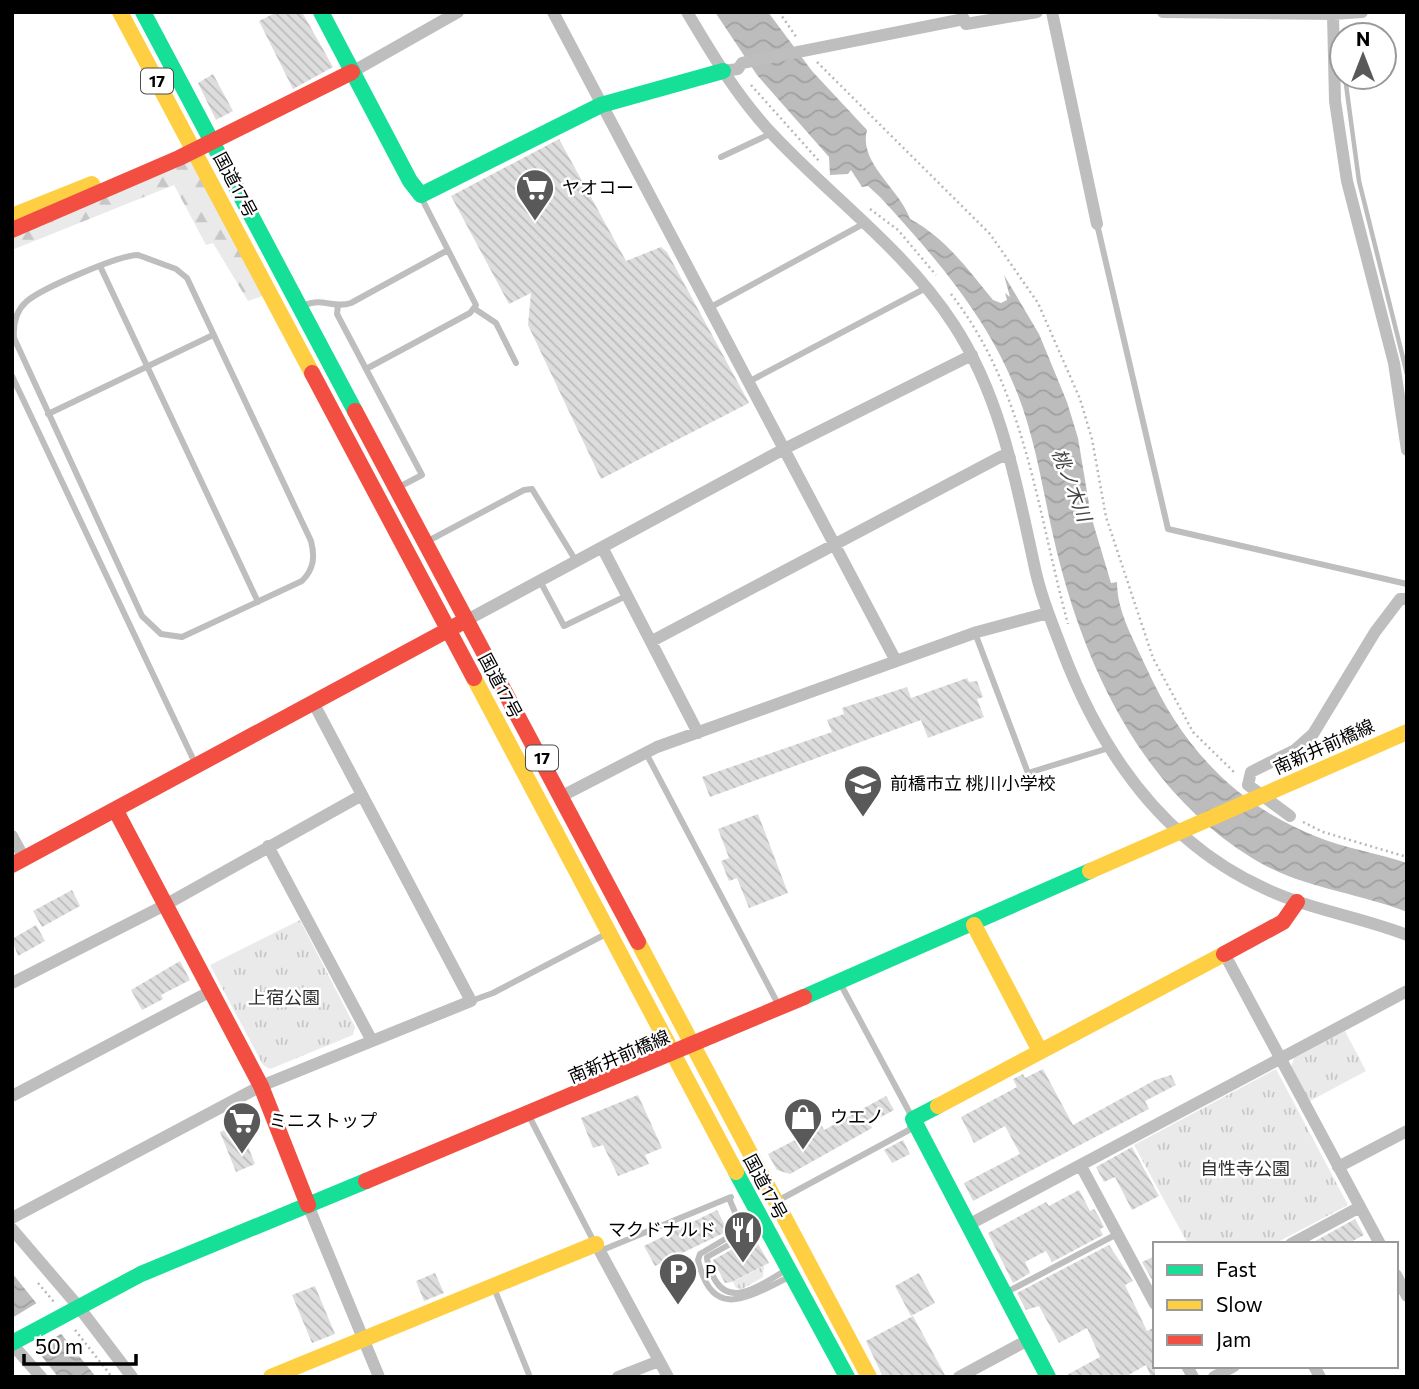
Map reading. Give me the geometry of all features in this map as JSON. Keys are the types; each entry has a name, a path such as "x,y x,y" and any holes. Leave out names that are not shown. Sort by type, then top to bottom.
{"main road":[{"name":"国道17号","path":"120,12 847,1377"},
{"name":"国道17号","path":"143,12 869,1377"},
{"path":"321,12 421,195 601,104 734,68"},
{"path":"12,230 194,150 352,72"},
{"path":"12,216 82,188 194,150"},
{"path":"18,861 116,811 196,765 467,620"},
{"name":"南新井前橋線","path":"15,1342 141,1274 693,1046 1178,834 1255,793 1407,732"},
{"path":"116,811 261,1086 308,1205"},
{"path":"1048,1377 913,1119 1225,955 1283,922 1297,902"},
{"path":"974,925 1040,1051"},
{"path":"271,1377 494,1286 598,1247"}],"street":[{"path":"352,72 458,12"},
{"path":"553,12 897,661"},
{"path":"687,12 734,68 771,134 867,224 928,288 972,355 995,410 1010,458 1048,613 1075,685 1109,748 1140,792 1178,834 1247,880 1297,902 1407,935"},
{"path":"734,68 808,49 964,19 966,24 1037,12"},
{"path":"1052,12 1097,224"},
{"path":"1163,12 1362,12"},
{"path":"1333,14 1335,101 1347,181 1394,363 1407,450"},
{"path":"467,620 786,448 972,355"},
{"path":"652,641 1002,456 1010,458"},
{"path":"602,547 698,733"},
{"path":"1290,816 1255,793 1251,772 1295,750 1314,734 1375,632 1400,599 1407,599"},
{"path":"562,796 645,752 975,633 1048,613"},
{"path":"12,1218 261,1086 471,1001 314,704"},
{"path":"12,983 165,905 362,795"},
{"path":"12,836 18,861"},
{"path":"268,846 372,1041"},
{"path":"1225,955 1379,1242"},
{"path":"14,1092 211,991"},
{"path":"968,1225 1407,991"},
{"path":"1338,1167 1407,1131"},
{"path":"1081,1166 1153,1300"},
{"path":"308,1205 379,1377"},
{"path":"1295,1242 1360,1207"},
{"path":"12,1229 78,1306 132,1377"},
{"path":"598,1247 668,1377"},
{"path":"1399,1276 1407,1296"},
{"path":"959,1377 1028,1340"},
{"path":"15,1342 41,1377"},
{"path":"618,1377 659,1361"},
{"path":"1214,1377 1230,1368"}],"lane":[{"path":"721,157 763,134 771,134"},
{"path":"421,195 475,299 475,309"},
{"path":"710,307 863,223 867,224"},
{"path":"1097,224 1168,528 1407,584"},
{"path":"301,307 318,300 338,305 351,303 448,250"},
{"path":"138,255 182,272 213,335 311,541 314,556 310,570 302,581 182,637 169,637 148,625 15,344 13,329 17,314 33,298 121,256 138,255"},
{"path":"100,266 258,602"},
{"path":"750,381 928,288"},
{"path":"338,305 337,314 422,475 397,488"},
{"path":"475,309 496,323 516,363"},
{"path":"366,369 475,309"},
{"path":"48,414 213,335"},
{"path":"12,376 196,765"},
{"path":"426,542 524,490 532,489 576,561"},
{"path":"540,580 564,626 628,595"},
{"path":"975,633 1028,773 1109,748"},
{"path":"645,752 779,1008"},
{"path":"471,1001 493,993 609,933"},
{"path":"776,1202 909,1130 913,1119 839,982"},
{"path":"529,1116 598,1247 746,1191"},
{"path":"729,1198 742,1229 700,1254 698,1259 714,1294 727,1301 743,1300 790,1273"},
{"path":"764,1225 709,1255 707,1264 718,1285 725,1291 739,1294 790,1273"},
{"path":"1004,1293 1117,1234"},
{"path":"494,1286 530,1377"}],"path":[{"path":"779,12 819,67 990,234 1038,303 1080,399 1092,439 1106,517 1153,658 1193,732 1255,793"},
{"path":"734,68 818,159 821,166"},
{"path":"862,209 873,209 898,230 937,277"},
{"path":"945,288 974,329 1004,384 1032,470 1071,633"},
{"path":"1290,816 1323,832 1407,857"},
{"path":"75,1330 112,1377"}],"green space":[{"path":"193,158 265,295 248,301 213,243 206,245 174,185 12,250 12,238"},
{"name":"上宿公園","path":"300,920 355,1027 353,1035 270,1069 263,1065 210,965"},
{"path":"1345,1031 1366,1071 1310,1101 1291,1068 1294,1058"},
{"name":"自性寺公園","path":"1276,1069 1348,1205 1278,1242 1187,1242 1134,1145"},
{"path":"764,1266 763,1277 742,1289 736,1288 733,1282"}],"water":[{"name":"桃ノ木川","path":"715,12 768,12 812,71 867,130 866,142 874,165 910,219 935,235 993,300 1001,303 1007,300 1005,293 1010,297 1004,275 1039,334 1067,402 1078,438 1091,516 1111,583 1117,582 1127,626 1176,722 1213,769 1259,807 1315,836 1407,863 1407,912 1308,883 1252,858 1215,832 1182,801 1153,767 1128,730 1088,649 1060,564 1025,416 992,340 940,265 880,197 868,186 862,187 851,170 848,174 830,175 829,157 757,75"},
{"path":"12,1273 96,1377 58,1377 12,1318"}],"pier":[{"path":"40,1301 64,1332 33,1351 12,1324 12,1318"}],"building":[{"path":"277,12 302,12 333,67 293,89 259,21"},
{"path":"213,74 233,111 216,120 198,83"},
{"path":"559,139 626,261 661,247 667,252 749,403 601,479 528,325 531,293 509,304 451,196"},
{"path":"967,678 969,682 977,681 983,697 977,699 984,717 928,738 921,720 710,797 702,777 832,732 827,720 844,714 842,708 907,687 911,698"},
{"path":"758,814 788,893 749,908 737,878 729,881 721,861 729,858 718,829"},
{"path":"72,890 80,906 42,927 33,911"},
{"path":"36,925 45,941 18,956 12,939"},
{"path":"180,961 190,980 161,995 163,999 142,1010 131,990"},
{"path":"1043,1069 1073,1125 1155,1080 1171,1075 1176,1085 1145,1101 1149,1109 973,1201 964,1183 1020,1154 1005,1126 974,1143 961,1117 1017,1087 1013,1079 1023,1074 1025,1078"},
{"path":"638,1095 662,1148 645,1155 649,1164 618,1176 603,1145 593,1148 581,1118"},
{"path":"886,1096 894,1110 870,1123 872,1128 790,1174 777,1170 768,1154 822,1126 824,1130"},
{"path":"239,1124 255,1164 236,1172 220,1132"},
{"path":"903,1140 910,1154 892,1163 884,1150"},
{"path":"1132,1147 1159,1196 1132,1210 1115,1177 1104,1182 1096,1167"},
{"path":"1079,1190 1090,1211 1094,1209 1098,1215 1104,1227 1100,1229 1103,1235 1052,1262 1046,1251 1025,1262 1030,1273 1013,1283 988,1233 1046,1202 1049,1206"},
{"path":"717,1210 728,1231 655,1266 644,1246"},
{"path":"1355,1219 1364,1235 1351,1242 1314,1242"},
{"path":"754,1237 769,1263 725,1283 713,1260"},
{"path":"1109,1245 1133,1281 1125,1285 1147,1331 1153,1328 1155,1377 1151,1377 1146,1365 1125,1377 1063,1377 1100,1357 1087,1328 1059,1343 1039,1306 1026,1310 1017,1293"},
{"path":"1153,1257 1153,1281 1142,1262"},
{"path":"435,1273 444,1293 424,1301 416,1281"},
{"path":"919,1273 935,1303 911,1316 895,1286"},
{"path":"315,1286 335,1334 312,1343 292,1295"},
{"path":"913,1316 946,1377 883,1377 866,1341"}],"waterway":[{"path":"1347,91 1359,181 1407,374"}],"traffic: fast":[{"path":"143,12 355,411"},
{"path":"321,12 410,181 421,195 601,105 723,71"},
{"path":"804,997 1090,871"},
{"path":"938,1106 913,1119 1048,1377"},
{"path":"736,1172 847,1377"},
{"path":"12,1343 141,1274 366,1181"}],"traffic: slow":[{"path":"120,12 312,373"},
{"path":"12,216 92,184"},
{"path":"474,678 736,1172"},
{"path":"1090,871 1407,732"},
{"path":"974,925 1040,1051"},
{"path":"638,942 869,1377"},
{"path":"938,1106 1224,954"},
{"path":"271,1377 596,1244"}],"traffic: jam":[{"path":"12,230 179,158 352,72"},
{"path":"312,373 474,678"},
{"path":"355,411 638,942"},
{"path":"12,865 459,624"},
{"path":"116,811 261,1086 308,1205"},
{"path":"1224,954 1283,922 1297,902"},
{"path":"366,1181 804,997"}],"place":[{"name":"ヤオコー","path":"535,222"},
{"name":"前橋市立 桃川小学校","path":"863,818"},
{"name":"ウエノ","path":"803,1151"},
{"name":"ミニストップ","path":"242,1155"},
{"name":"マクドナルド","path":"743,1264"},
{"name":"P","path":"678,1306"}]}
